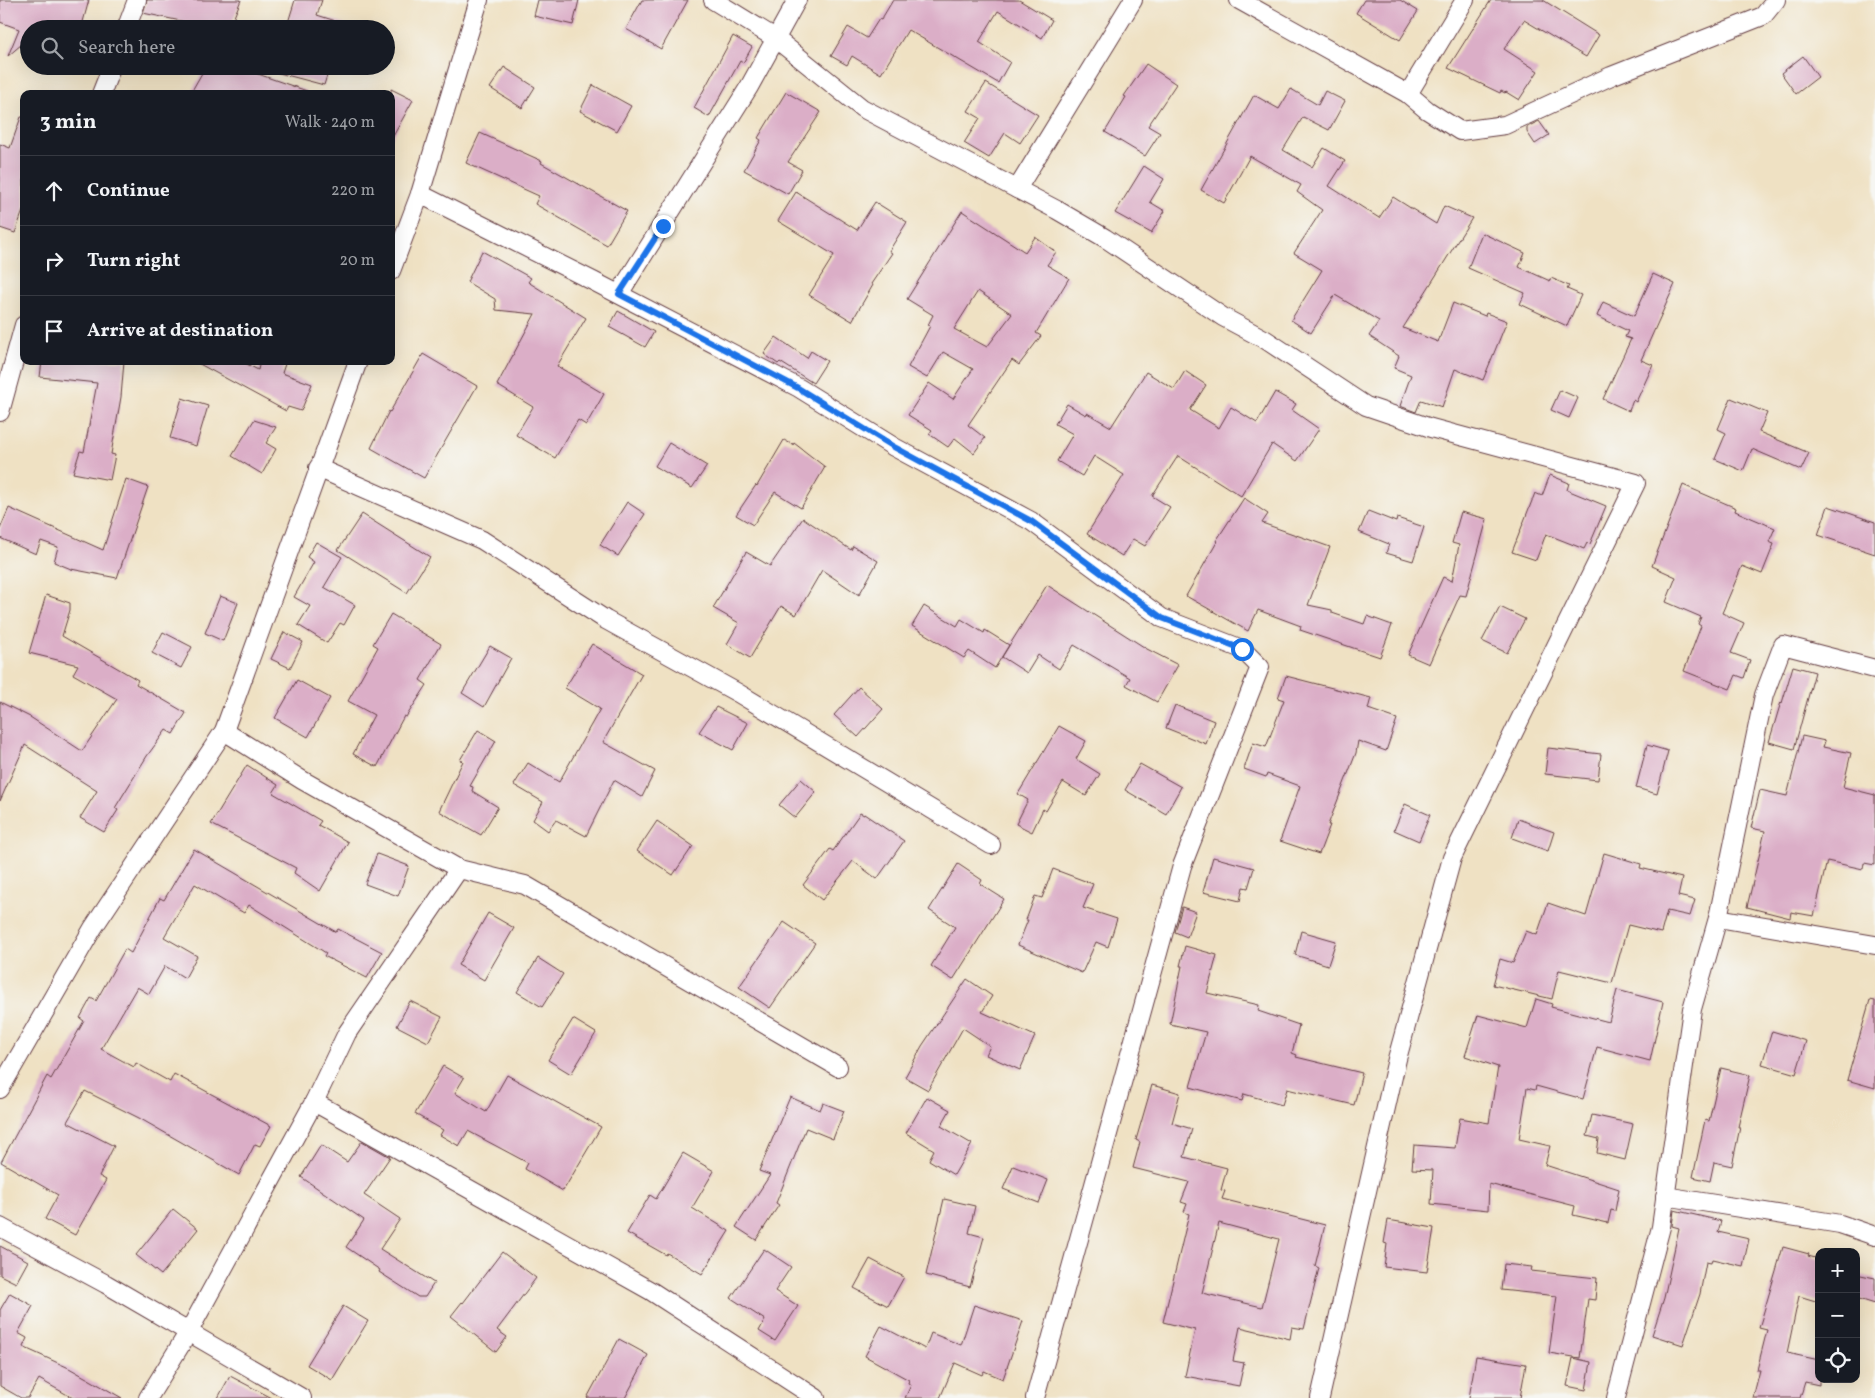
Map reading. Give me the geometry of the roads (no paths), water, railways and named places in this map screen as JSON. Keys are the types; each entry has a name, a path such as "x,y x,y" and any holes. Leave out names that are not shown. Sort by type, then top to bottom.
{"street":[{"path":"129,20 137,0"},
{"path":"395,260 420,194 479,0"},
{"path":"713,0 775,38 862,108 1058,210 1105,238 1223,317 1266,340 1366,406 1450,434 1636,483 1452,858 1397,1060 1320,1398"},
{"path":"619,294 749,87 797,0"},
{"path":"1017,189 1133,0"},
{"path":"1239,0 1408,94 1427,110 1460,131 1505,125 1611,76 1763,16 1776,0"},
{"path":"1408,94 1465,0"},
{"path":"103,90 108,75"},
{"path":"420,194 619,294 798,388 894,447 1031,521 1162,618 1242,649 1260,667 1182,866 1035,1398"},
{"path":"0,412 20,340"},
{"path":"0,1089 92,928 224,731 357,365"},
{"path":"318,468 482,540 606,620 738,693 991,845"},
{"path":"1616,1398 1661,1227 1692,1009 1718,918 1764,695 1783,645 1875,669"},
{"path":"224,731 302,780 459,869 525,885 838,1067"},
{"path":"148,1398 188,1333 314,1102 347,1033 459,869"},
{"path":"1718,918 1875,945"},
{"path":"314,1102 651,1291 816,1398"},
{"path":"1665,1196 1840,1224 1875,1236"},
{"path":"0,1227 106,1284 302,1398"}]}
